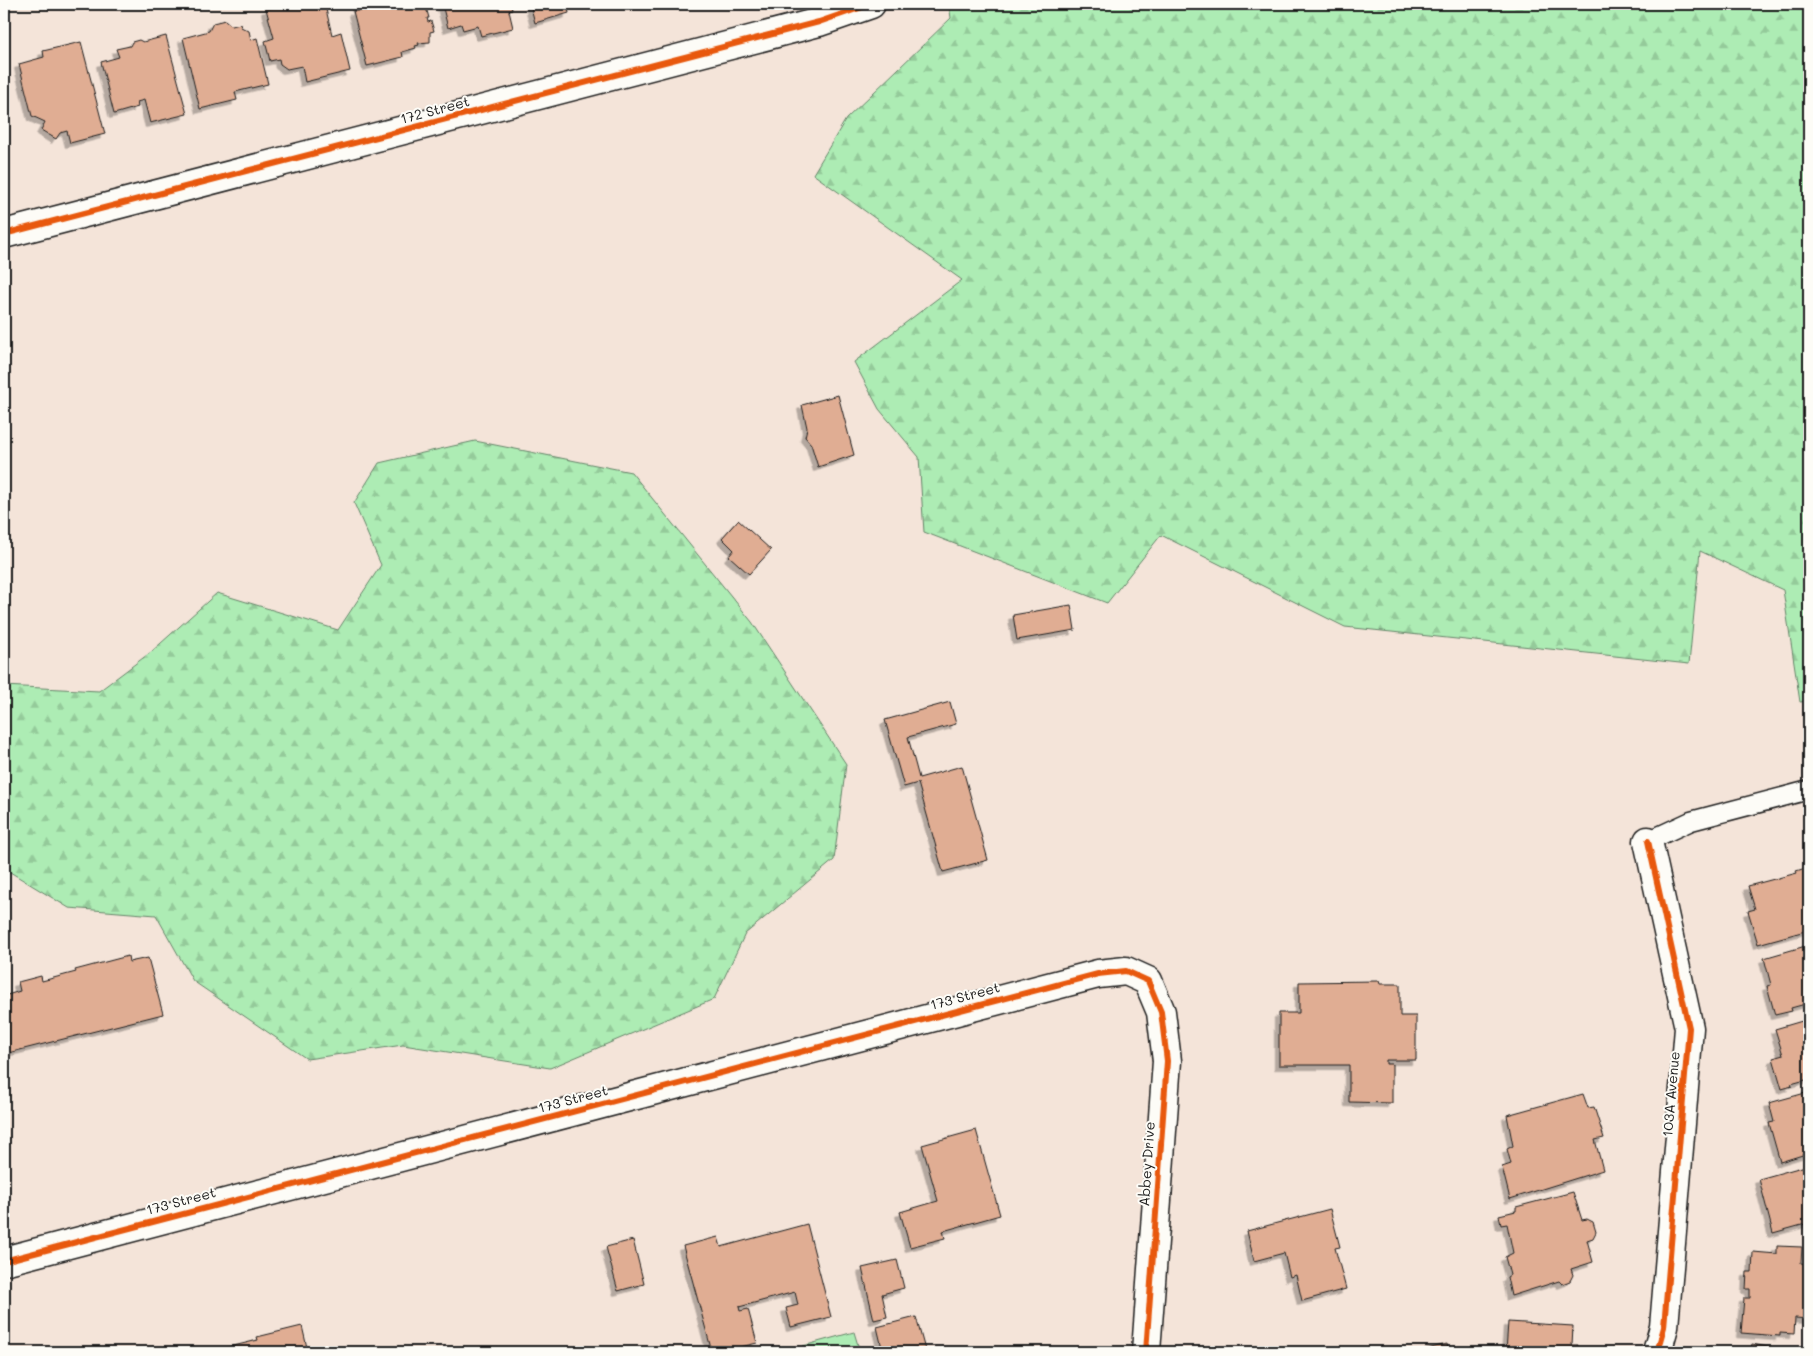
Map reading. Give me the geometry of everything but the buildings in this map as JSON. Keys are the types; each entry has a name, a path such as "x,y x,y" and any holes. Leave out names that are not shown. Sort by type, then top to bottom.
{"street":[{"name":"172 Street","path":"4,234 819,22 871,4"},
{"name":"103A Avenue","path":"1648,840 1689,1028 1664,1327 1658,1352"},
{"name":"173 Street","path":"4,1261 1098,974 1126,972 1148,981"},
{"name":"Abbey Drive","path":"1146,1352 1167,1062 1161,1012 1148,981"}],"lane":[{"path":"1648,840 1691,821 1809,790"}],"green space":[{"path":"949,4 1809,4 1809,701 1800,702 1783,590 1700,551 1689,664 1345,627 1161,535 1107,603 924,532 919,457 879,409 854,362 962,280 813,174 846,119 951,18"},
{"path":"475,441 631,472 752,622 846,764 834,860 745,934 714,999 550,1068 403,1045 307,1059 193,981 156,915 69,908 10,872 4,873 4,686 99,691 151,652 217,593 338,630 381,565 354,503 379,463"},
{"path":"854,1332 860,1352 805,1352 803,1346"}],"cycle path":[{"path":"4,234 819,22 871,4"},
{"path":"1648,841 1689,1028 1664,1327 1657,1352"},
{"path":"4,1261 1098,974 1126,971 1148,981 1161,1012 1167,1061 1146,1352"}]}
